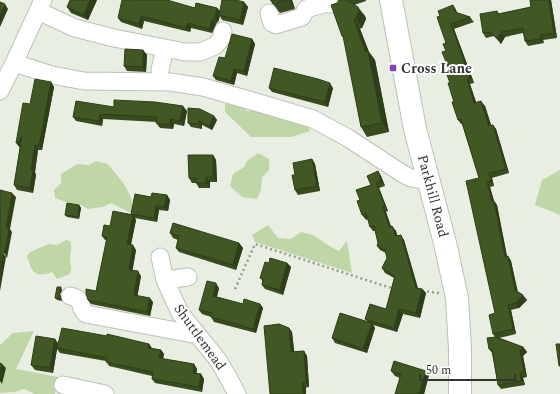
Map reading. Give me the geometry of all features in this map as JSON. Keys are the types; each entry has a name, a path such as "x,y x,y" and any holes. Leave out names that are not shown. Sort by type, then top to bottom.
{"main road":[{"name":"Parkhill Road","path":"395,0 411,112 428,182 446,243 456,292 460,349 460,394"}],"street":[{"path":"0,91 14,63 39,3 75,28 114,38 185,52 200,52 215,46 221,39 223,31"},
{"path":"269,13 272,24 276,25 302,17 306,9 322,4 338,4"},
{"path":"160,70 165,48"},
{"path":"14,63 52,75 84,81 170,82 203,87 252,101 314,119 348,138 403,174 411,178 428,182"},
{"name":"Shuttlemead","path":"160,257 166,280 180,313 218,360 237,394"},
{"path":"166,280 188,277"},
{"path":"70,296 77,297 82,311 86,314 198,335"},
{"path":"73,382 105,394"}],"path":[{"path":"235,289 254,244 388,287 396,288"},
{"path":"419,291 443,294 456,292"}],"green space":[{"path":"225,104 238,104 247,111 263,110 307,125 310,131 291,137 251,137 225,112"},
{"path":"258,153 269,159 269,170 262,177 261,190 257,199 242,197 230,186 233,174 244,167 247,161"},
{"path":"96,161 108,164 122,181 132,200 133,214 111,203 103,207 88,209 81,205 55,198 54,190 61,183 61,174 77,164 89,165"},
{"path":"560,170 560,215 535,205 542,180"},
{"path":"268,225 278,238 291,239 301,232 313,235 339,251 347,241 352,273 255,242 252,235"},
{"path":"66,240 70,241 71,246 70,274 57,279 52,272 41,275 32,270 27,256 30,252 49,244 57,245"},
{"path":"34,331 16,369 58,377 55,394 35,394 24,389 15,392 0,393 0,345 13,333"}],"building":[{"path":"70,0 90,0 84,15 67,7"},
{"path":"122,0 167,0 195,8 196,3 217,8 215,18 212,20 209,29 188,23 186,28 141,16 139,24 118,18"},
{"path":"222,0 236,0 244,2 240,20 219,15"},
{"path":"271,0 286,0 273,4"},
{"path":"339,0 347,0 358,7 359,10 356,18 354,19 365,51 368,51 382,123 361,127 343,36 331,5 337,3"},
{"path":"530,0 549,0 554,33 540,35 541,39 525,41 523,28 501,32 498,39 490,32 483,33 480,14 497,11 498,14 531,7"},
{"path":"0,2 5,4 0,15"},
{"path":"453,5 455,12 470,17 451,24 470,78 467,79 474,103 481,101 489,126 493,125 506,169 489,173 491,181 487,182 492,201 494,201 505,257 508,256 515,290 523,295 516,303 508,305 513,329 493,334 489,315 495,313 466,181 479,178 461,119 458,120 452,102 454,102 447,75 451,74 442,52 446,51 443,44 446,43 437,17 440,16 438,11"},
{"path":"232,34 252,39 244,71 234,69 231,81 213,76 219,57 225,58"},
{"path":"125,49 143,50 143,67 124,66"},
{"path":"274,68 330,83 325,102 269,88"},
{"path":"35,79 51,82 39,146 35,145 30,188 14,185 22,136 16,143 23,103 30,104"},
{"path":"114,100 155,102 183,106 180,121 170,119 170,125 156,123 157,117 100,114 99,121 73,117 76,101 114,107"},
{"path":"188,108 200,109 214,116 209,126 199,121 199,124 188,123"},
{"path":"188,155 213,155 213,177 206,177 206,183 196,183 196,178 189,178"},
{"path":"312,159 317,186 295,190 292,175 295,175 293,163"},
{"path":"378,171 381,181 376,183 385,206 383,207 389,227 392,226 396,236 401,235 416,288 422,289 416,313 399,309 394,328 365,319 370,304 386,309 395,276 382,268 387,258 385,250 377,246 378,243 374,226 370,227 366,213 362,215 357,201 360,200 356,190 371,185 367,176"},
{"path":"0,190 12,193 6,227 9,228 7,243 3,253 0,270"},
{"path":"152,193 167,195 164,207 156,205 154,218 131,214 135,194 151,197"},
{"path":"67,203 79,205 78,217 65,215"},
{"path":"113,211 133,215 127,244 133,245 129,270 138,271 134,295 150,298 147,312 88,300 86,289 96,291 107,237 102,236 104,225 110,226"},
{"path":"173,223 239,243 233,265 176,248 179,236 170,233"},
{"path":"270,258 287,263 280,290 262,285 263,279 260,278 265,262 269,263"},
{"path":"207,281 216,283 213,296 243,304 244,299 260,304 253,329 211,317 212,313 199,310"},
{"path":"57,287 61,287 59,291 60,298 55,298"},
{"path":"340,313 372,323 363,349 332,338"},
{"path":"279,324 289,328 291,352 304,351 306,382 302,383 303,394 270,394 264,326"},
{"path":"62,328 107,336 107,334 149,344 148,348 161,350 159,358 194,364 193,373 201,374 199,387 152,379 153,372 106,362 107,358 57,348"},
{"path":"36,336 55,339 50,368 31,365"},
{"path":"496,337 523,347 520,351 524,372 520,373 521,381 498,385 492,349 489,349 487,338"},
{"path":"556,344 560,344 560,366 559,366"},
{"path":"394,361 426,371 419,394 395,394 401,374 391,371"},
{"path":"0,363 2,364 0,374"}],"place":[{"name":"Cross Lane","path":"393,68"}]}
